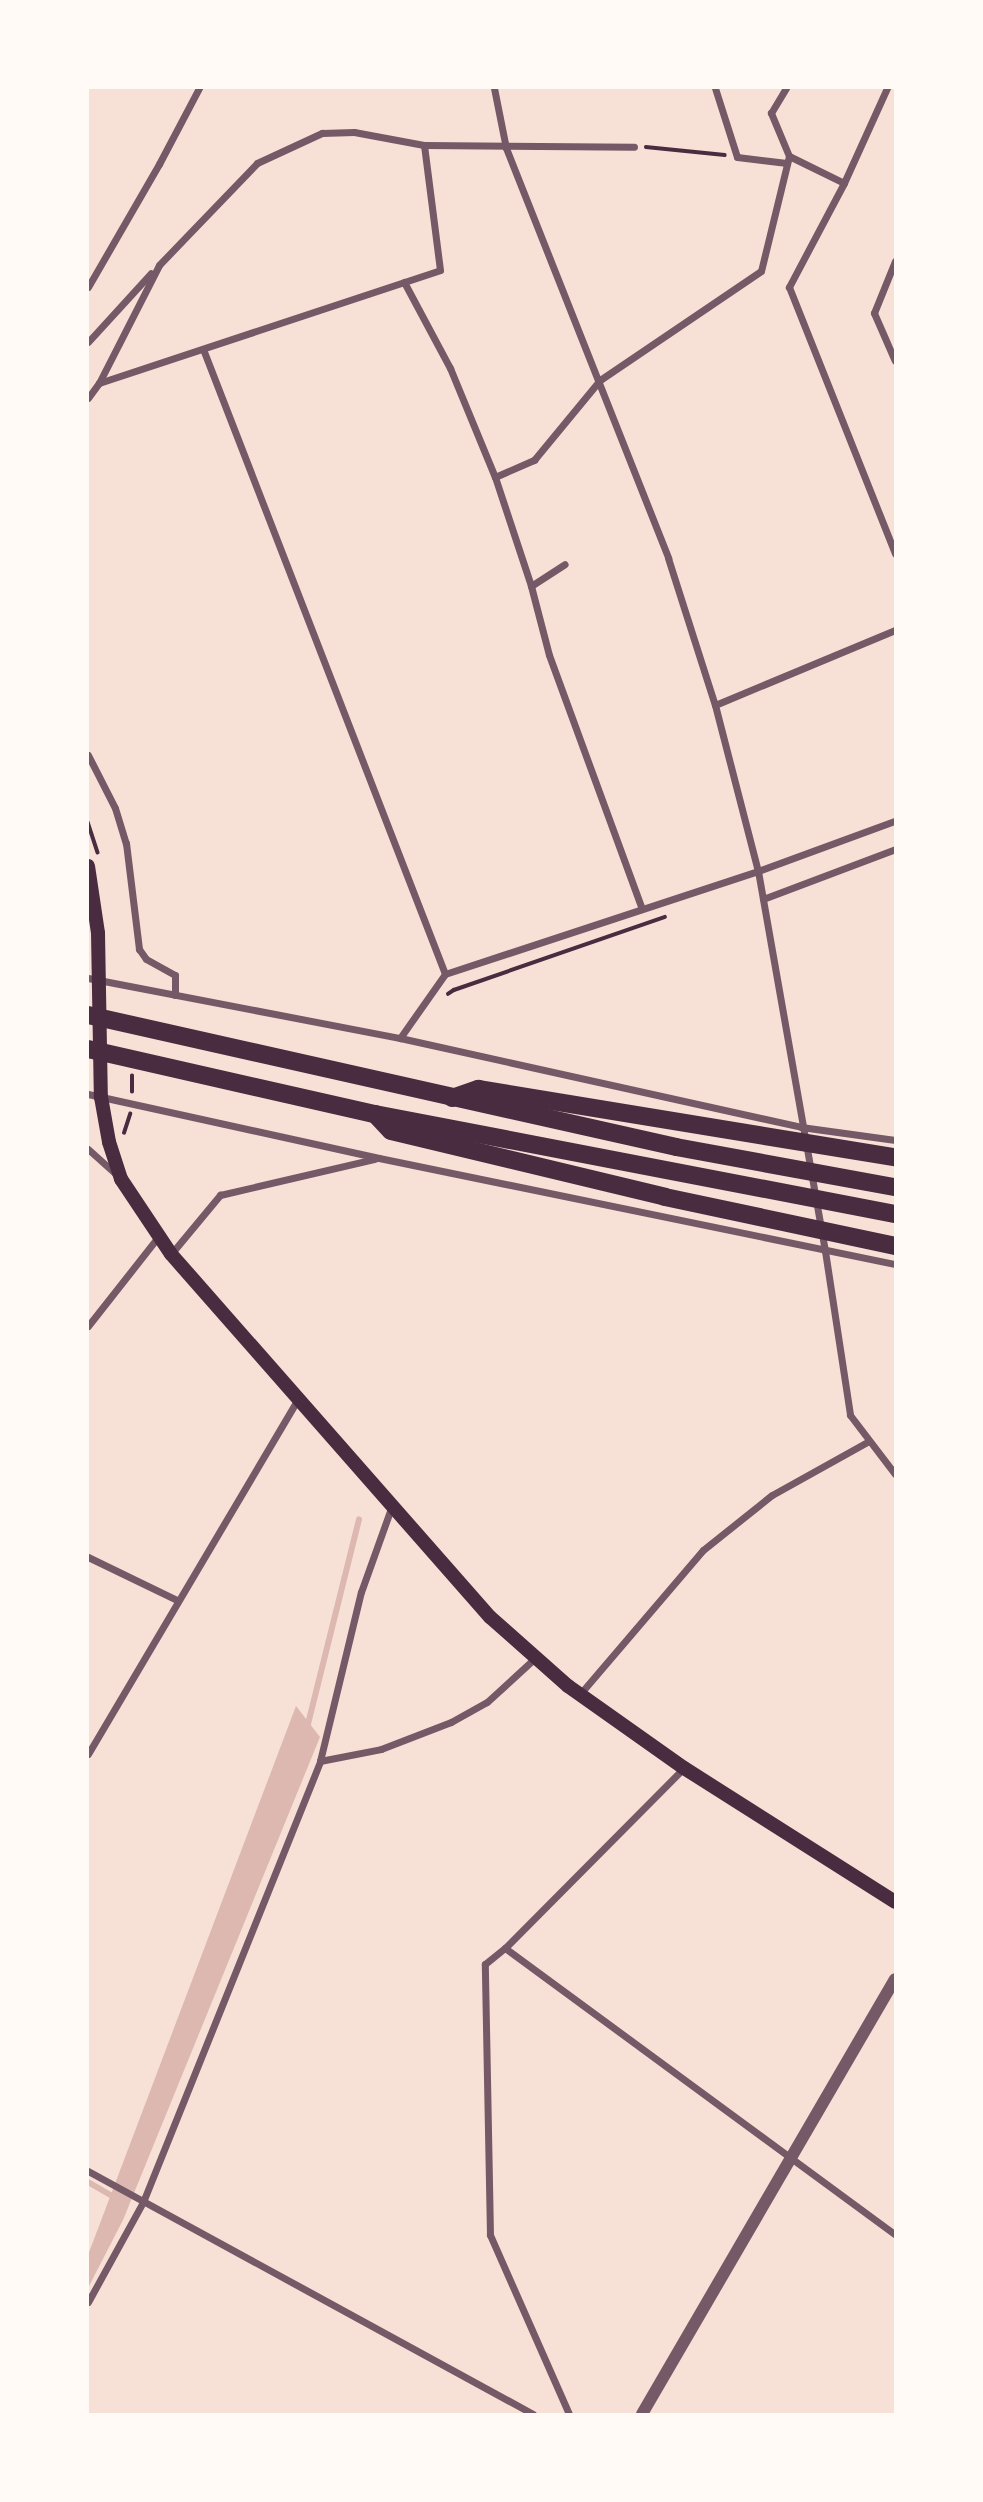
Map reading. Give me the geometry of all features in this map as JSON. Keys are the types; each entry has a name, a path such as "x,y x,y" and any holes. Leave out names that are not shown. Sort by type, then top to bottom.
{"highway":[{"path":"88,1015 676,1147 895,1187"},
{"path":"88,1049 375,1114 895,1213"},
{"path":"452,1098 478,1089 895,1157"},
{"path":"375,1114 391,1131 665,1197 895,1246"}],"main road":[{"path":"94,864 98,933 93,980 94,1096 121,1179 171,1254 391,1508 490,1617 579,1694 684,1768 895,1902"}],"street":[{"path":"88,287 199,88"},
{"path":"494,88 506,148 600,380 668,558 715,705 758,871 825,1251 850,1415 895,1474"},
{"path":"715,88 737,157 788,160 844,183"},
{"path":"495,477 534,460 600,380 761,271 788,160 771,113 786,88"},
{"path":"887,88 844,183 789,287 895,554"},
{"path":"88,342 257,163 321,133 354,132 424,145 506,148 634,147"},
{"path":"99,383 440,270 424,145"},
{"path":"895,261 874,313 895,361"},
{"path":"88,398 99,383 159,265"},
{"path":"404,282 450,369 495,477 531,586 549,655 642,909"},
{"path":"202,349 445,974"},
{"path":"531,586 565,564"},
{"path":"715,705 895,630"},
{"path":"88,755 115,808 126,843 139,949 146,959 174,975 175,995"},
{"path":"400,1038 445,974 758,871 895,821"},
{"path":"763,899 895,849"},
{"path":"93,980 400,1038 802,1127 895,1140"},
{"path":"94,1096 379,1158 895,1264"},
{"path":"88,1149 121,1179"},
{"path":"171,1254 220,1195 379,1158"},
{"path":"88,1326 158,1237"},
{"path":"88,1754 298,1399"},
{"path":"579,1694 703,1550 772,1495 869,1441"},
{"path":"88,2302 143,2202 320,1761 361,1592 391,1508"},
{"path":"88,1557 177,1600"},
{"path":"320,1761 381,1749 451,1722 487,1702 536,1658"},
{"path":"569,2414 490,2235 485,1964 505,1948 684,1768"},
{"path":"505,1948 790,2155 895,2235"},
{"path":"642,2414 790,2155 895,1979"},
{"path":"88,2171 533,2414"}],"path":[{"path":"634,147 664,146 737,157"},
{"path":"88,822 94,864"},
{"path":"445,997 453,990 671,915"},
{"path":"121,1139 128,1126 132,1104 132,1070"}],"shaded area":[{"path":"296,1706 320,1737 123,2220 88,2288 88,2255"}],"waterway":[{"path":"307,1728 359,1519"},
{"path":"88,2182 116,2198"}]}
